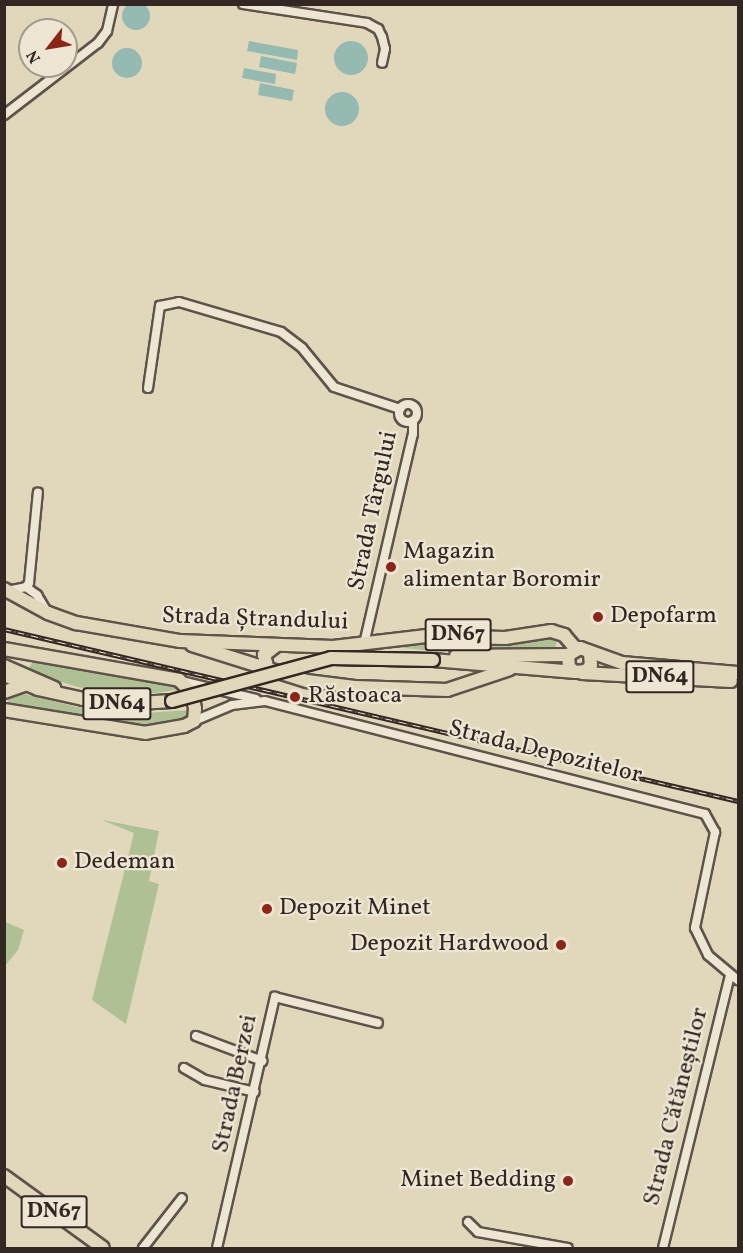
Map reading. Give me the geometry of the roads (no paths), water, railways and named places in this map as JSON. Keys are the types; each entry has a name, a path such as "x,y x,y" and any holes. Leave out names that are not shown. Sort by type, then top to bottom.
{"main road":[{"name":"Strada Ștrandului","path":"6,590 48,613 91,627 180,641 324,647 426,636 505,638 551,631 564,635 572,652"},
{"name":"DN67","path":"180,641 268,670 333,686 441,690 510,669 579,673"},
{"path":"268,670 264,655 277,645"},
{"path":"4,650 179,680 192,693 194,721 171,730 134,733 4,710"},
{"path":"572,652 567,663 579,673"},
{"name":"DN64","path":"4,675 63,693 122,704 172,701 331,658 434,660 572,652 639,666 738,674"},
{"path":"4,692 23,679 22,661 28,654"},
{"name":"DN64","path":"579,673 591,665 590,654"},
{"name":"DN64","path":"434,660 510,669"},
{"name":"DN64","path":"4,666 23,679"},
{"name":"DN64","path":"579,673 738,682"},
{"name":"DN67","path":"4,1176 97,1247"}],"street":[{"path":"4,115 98,43 107,31 113,4"},
{"path":"243,4 367,23 378,29 382,37 385,49 382,63"},
{"path":"148,388 160,306 179,302 281,332 302,348 334,387 400,409"},
{"path":"405,404 415,406 417,415 413,421 403,421 400,409 405,404"},
{"name":"Strada Târgului","path":"364,644 414,430 413,421"},
{"path":"26,587 38,492"},
{"path":"6,590 26,587 37,595 48,613"},
{"path":"179,680 265,701"},
{"name":"Strada Depozitelor","path":"194,721 232,705 265,701 705,814 715,832 695,928 708,955 738,980"},
{"name":"Strada Cătăneștilor","path":"663,1248 730,975"},
{"name":"Strada Berzei","path":"217,1248 255,1092 274,997 378,1023"},
{"path":"196,1036 262,1061"},
{"path":"184,1068 205,1080 255,1092"},
{"path":"143,1248 182,1198"},
{"path":"468,1222 478,1232 567,1248"}],"water":[{"path":"136,2 146,6 150,16 146,26 136,30 126,26 122,16 126,6"},
{"path":"249,41 298,50 297,60 247,51"},
{"path":"351,41 363,46 368,58 363,70 351,75 339,70 334,58 339,46"},
{"path":"127,48 138,52 142,63 138,74 127,78 116,74 112,63 116,52"},
{"path":"261,56 297,63 295,74 259,67"},
{"path":"244,68 276,74 275,84 242,78"},
{"path":"260,83 294,90 292,101 258,95"},
{"path":"342,92 354,97 359,109 354,121 342,126 330,121 325,109 330,97"}],"railway":[{"path":"4,629 738,801"}],"place":[{"name":"Magazin alimentar Boromir","path":"391,567"},
{"name":"Depofarm","path":"598,617"},
{"name":"Răstoaca","path":"295,697"},
{"name":"Dedeman","path":"62,863"},
{"name":"Depozit Minet","path":"267,909"},
{"name":"Depozit Hardwood","path":"561,945"},
{"name":"Minet Bedding","path":"568,1181"}]}
